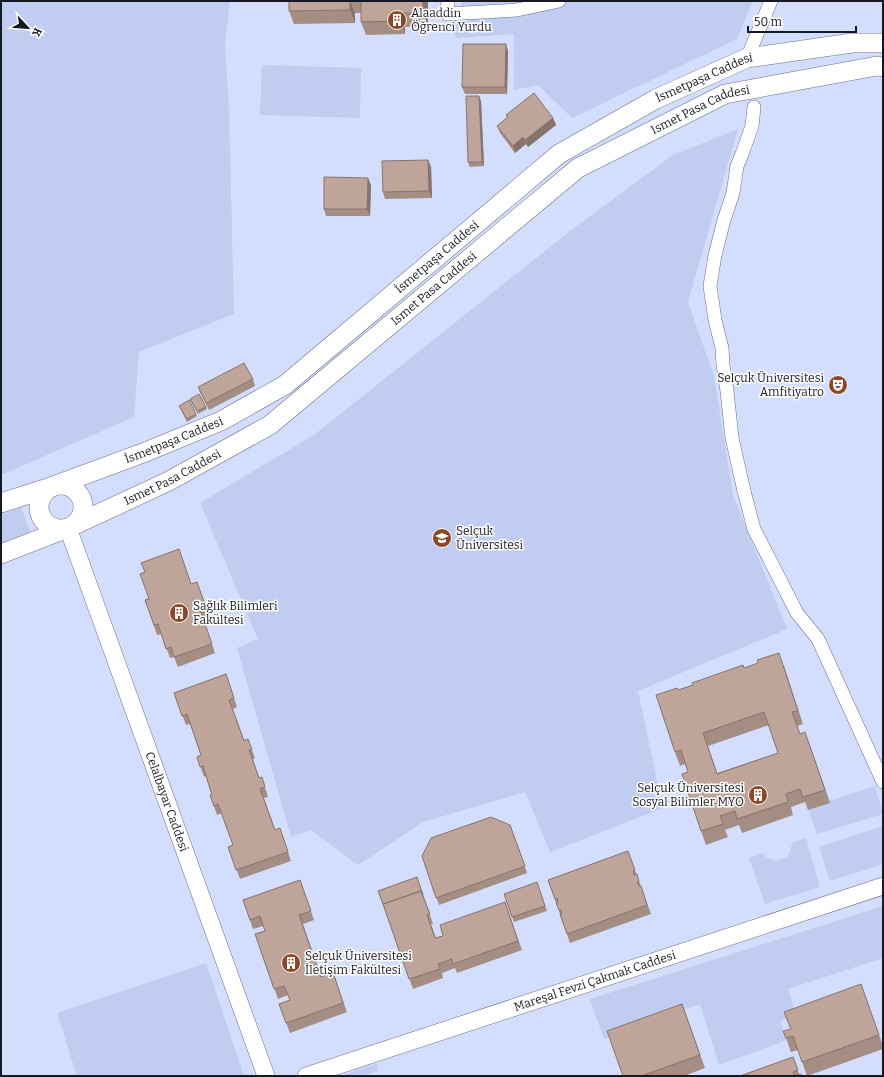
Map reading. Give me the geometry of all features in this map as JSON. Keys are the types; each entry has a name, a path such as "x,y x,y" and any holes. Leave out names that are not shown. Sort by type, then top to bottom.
{"main road":[{"name":"İsmetpaşa Caddesi","path":"1,503 51,487 143,453 221,421 285,385 559,154 656,99 747,58 852,43 883,43"},
{"name":"Ismet Pasa Caddesi","path":"1,554 68,528 169,481 270,425 578,168 725,94 877,66 883,67"},
{"path":"58,484 72,487 82,498 83,512 80,519 68,528 54,528 42,519 39,512 41,497 45,491 58,484"}],"street":[{"path":"448,1 447,14 517,10 559,1"},
{"path":"747,58 771,1"},
{"path":"754,107 752,126 736,166 733,194 724,220 715,255 710,286 714,320 722,348 732,438 754,530 797,613 818,639 883,782"},
{"name":"Celalbayar Caddesi","path":"68,528 266,1076"},
{"name":"Mareşal Fevzi Çakmak Caddesi","path":"306,1076 883,886"}],"shaded area":[{"name":"Selçuk Üniversitesi","path":"1,1 883,1 883,1076 1,1076"},
{"path":"1,1 230,1 225,43 229,111 234,314 139,352 134,417 1,475"},
{"path":"463,1 753,1 737,39 572,118 538,85 514,90 514,34 457,38 449,28"},
{"path":"262,65 361,68 360,118 260,115"},
{"path":"738,129 688,302 714,376 733,495 787,629 638,691 663,808 550,852 525,792 423,822 358,865 311,830 291,837 237,648 258,639 200,503 314,435 574,228 673,155"},
{"path":"21,507 31,534 1,545 1,514"},
{"path":"875,786 883,814 817,834 808,808"},
{"path":"883,826 883,864 830,881 819,847"},
{"path":"806,838 820,887 765,904 749,858 763,853 766,857 776,861 780,860 788,855 792,843"},
{"path":"883,906 883,958 788,989 796,1016 780,1021 787,1040 719,1065 700,1004 604,1039 590,999"},
{"path":"206,963 244,1076 77,1076 57,1013"},
{"path":"377,1063 378,1071 364,1076 341,1076"}],"building":[{"path":"289,1 350,1 350,10 289,11"},
{"path":"361,1 423,1 423,13 400,13 400,21 361,22"},
{"path":"463,44 506,44 505,87 462,87"},
{"path":"534,93 553,118 525,140 523,137 513,146 497,126 508,117 506,115"},
{"path":"466,96 479,96 482,162 468,162"},
{"path":"428,160 429,191 383,192 382,161"},
{"path":"324,177 368,178 367,209 324,209"},
{"path":"244,363 253,379 206,403 198,387"},
{"path":"199,394 206,407 197,411 190,399"},
{"path":"189,400 196,414 187,419 179,406"},
{"name":"Sağlık Bilimleri Fakültesi","path":"179,549 191,584 197,582 206,607 200,609 212,644 174,657 171,647 166,649 158,624 154,625 145,600 149,599 140,574 145,572 141,563"},
{"path":"779,653 798,711 792,712 800,734 805,732 825,790 803,797 800,789 786,794 788,802 737,819 735,811 720,816 723,824 701,831 682,774 688,772 681,750 675,752 656,695 677,688 678,690 693,685 692,683 743,665 744,668 758,663 757,660","holes":["764,712 778,753 717,774 703,733"]},
{"path":"226,674 234,698 229,700 244,741 248,739 252,749 249,750 259,778 262,777 265,787 260,789 275,830 280,828 288,852 236,870 228,847 233,845 218,804 214,806 203,766 200,767 197,757 201,755 187,714 182,716 174,693"},
{"path":"491,817 510,825 525,866 436,898 422,856 431,838"},
{"path":"628,851 635,870 633,871 634,875 637,874 639,882 637,882 639,886 641,886 647,905 567,934 560,914 562,914 561,910 559,910 556,903 558,902 557,898 555,899 548,880"},
{"path":"417,877 423,895 421,891 383,904 378,891"},
{"name":"Selçuk Üniversitesi İletişim Fakültesi","path":"300,880 311,911 299,915 321,977 333,972 343,1003 286,1023 279,1004 290,1000 284,986 274,989 255,934 265,931 260,916 250,920 243,900"},
{"path":"537,882 545,906 512,917 504,894"},
{"path":"421,891 430,914 427,915 435,938 443,936 440,925 505,902 518,941 453,964 452,959 438,964 440,969 409,979 383,904"},
{"path":"861,984 879,1035 802,1062 793,1036 786,1038 783,1031 791,1029 784,1012"},
{"path":"682,1004 700,1055 641,1076 623,1076 607,1031"},
{"path":"793,1057 798,1070 793,1072 794,1076 740,1076"}],"place":[{"name":"Alaaddin Öğrenci Yurdu","path":"397,20"},
{"name":"Selçuk Üniversitesi Amfitiyatro","path":"838,385"},
{"name":"Selçuk Üniversitesi","path":"442,538"},
{"name":"Sağlık Bilimleri Fakültesi","path":"179,613"},
{"name":"Selçuk Üniversitesi Sosyal Bilimler MYO","path":"758,795"},
{"name":"Selçuk Üniversitesi İletişim Fakültesi","path":"291,963"}]}
